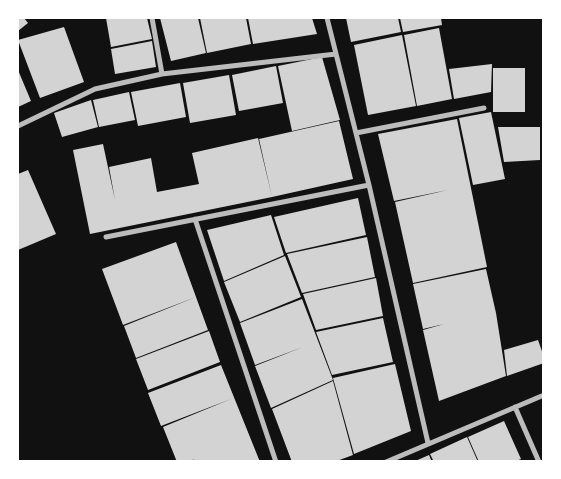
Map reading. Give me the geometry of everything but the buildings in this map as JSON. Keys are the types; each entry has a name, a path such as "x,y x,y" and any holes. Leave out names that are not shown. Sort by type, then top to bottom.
{"street":[{"path":"152,18 162,74"},
{"path":"328,18 369,185 428,443"},
{"path":"18,126 95,89 162,74 336,54"},
{"path":"356,133 484,108"},
{"path":"106,237 369,185"},
{"path":"194,219 276,462"},
{"path":"386,462 544,395"},
{"path":"515,407 540,462"}]}
